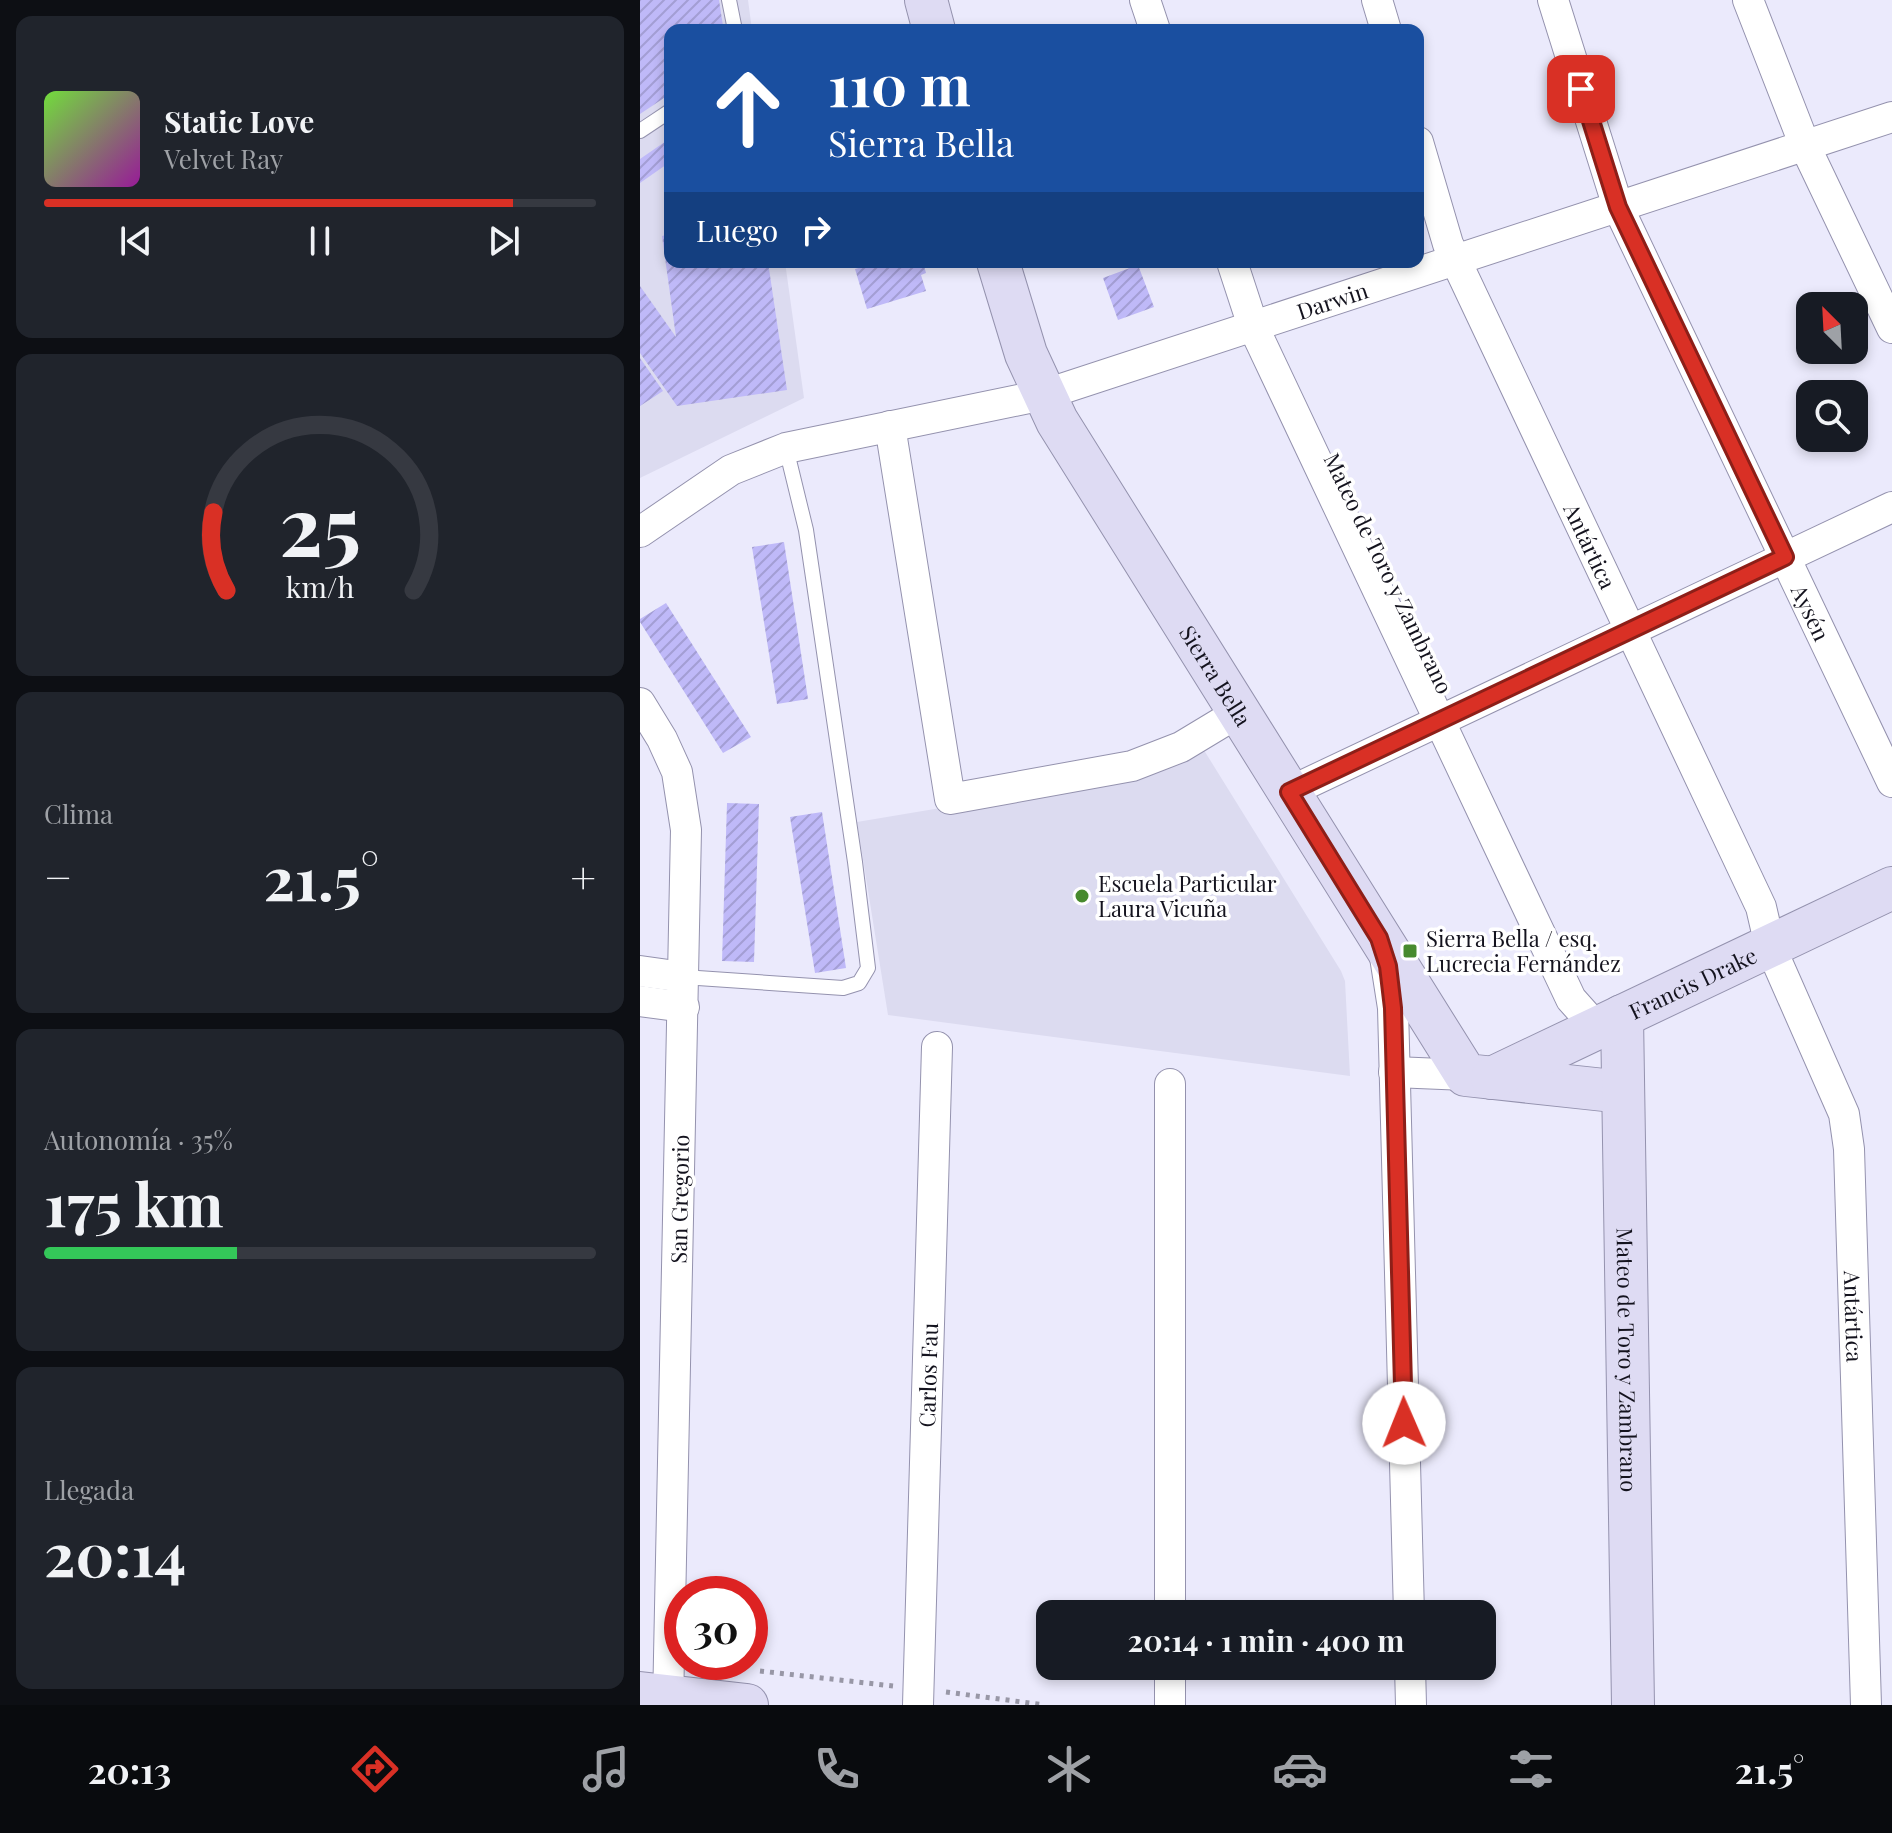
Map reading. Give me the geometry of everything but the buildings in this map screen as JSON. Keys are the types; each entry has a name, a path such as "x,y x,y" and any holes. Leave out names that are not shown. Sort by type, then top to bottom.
{"street":[{"path":"926,0 932,24"},
{"path":"1145,0 1153,24"},
{"path":"1162,0 1170,24"},
{"path":"1357,0 1364,24"},
{"path":"1377,0 1384,24"},
{"name":"Aysén","path":"1553,0 1628,203 1794,553 1892,782"},
{"name":"Aysén","path":"1573,0 1628,203"},
{"path":"1748,0 1892,328"},
{"path":"1769,0 1813,143 1892,289"},
{"name":"Darwin","path":"640,532 731,470 798,445 1043,395 1892,117"},
{"name":"Antártica","path":"1424,162 1448,244 1446,263"},
{"name":"Antártica","path":"1424,236 1427,247 1446,263 1622,634 1761,907 1770,946 1838,1098 1847,1128 1866,1705"},
{"name":"Sierra Bella","path":"1000,268 1026,354 1043,395 1379,938 1479,1077"},
{"name":"Mateo de Toro y Zambrano","path":"1235,268 1448,717 1589,991 1609,1022 1623,1092 1633,1705"},
{"name":"Mateo de Toro y Zambrano","path":"1250,268 1261,323"},
{"path":"890,426 950,799 1132,766 1181,747 1239,712"},
{"path":"1289,792 1892,507"},
{"name":"Aysén","path":"1794,553 1892,733"},
{"name":"San Gregorio","path":"640,703 677,772 686,830 659,1698"},
{"name":"Francis Drake","path":"1479,1077 1609,1022 1892,888"},
{"path":"1379,938 1391,987 1409,1600"},
{"path":"640,971 683,992"},
{"path":"640,1001 683,992"},
{"name":"Carlos Fau","path":"918,1697 937,1047"},
{"path":"1394,1072 1479,1077 1623,1092"},
{"path":"1170,1084 1170,1600"},
{"path":"1170,1680 1170,1705"},
{"path":"1410,1680 1411,1705"},
{"path":"659,1698 747,1687"}],"lane":[{"path":"729,0 734,24"},
{"path":"640,131 664,115"},
{"path":"683,992 843,988 859,983 868,968 806,530 798,445"}],"path":[{"path":"747,1687 1045,1705"}],"shaded area":[{"path":"640,0 748,0 751,24 664,24 664,268 786,268 804,398 640,478"},
{"name":"Escuela Particular Laura Vicuña","path":"1202,747 1341,971 1345,981 1350,1076 888,1015 857,822 1156,772"}],"place":[{"name":"Escuela Particular Laura Vicuña","path":"1082,896"},
{"name":"Sierra Bella / esq. Lucrecia Fernández","path":"1410,951"}],"route":[{"path":"1404,1423 1393,1008 1388,966 1379,938 1289,792 1785,557 1618,207 1581,89"}]}
